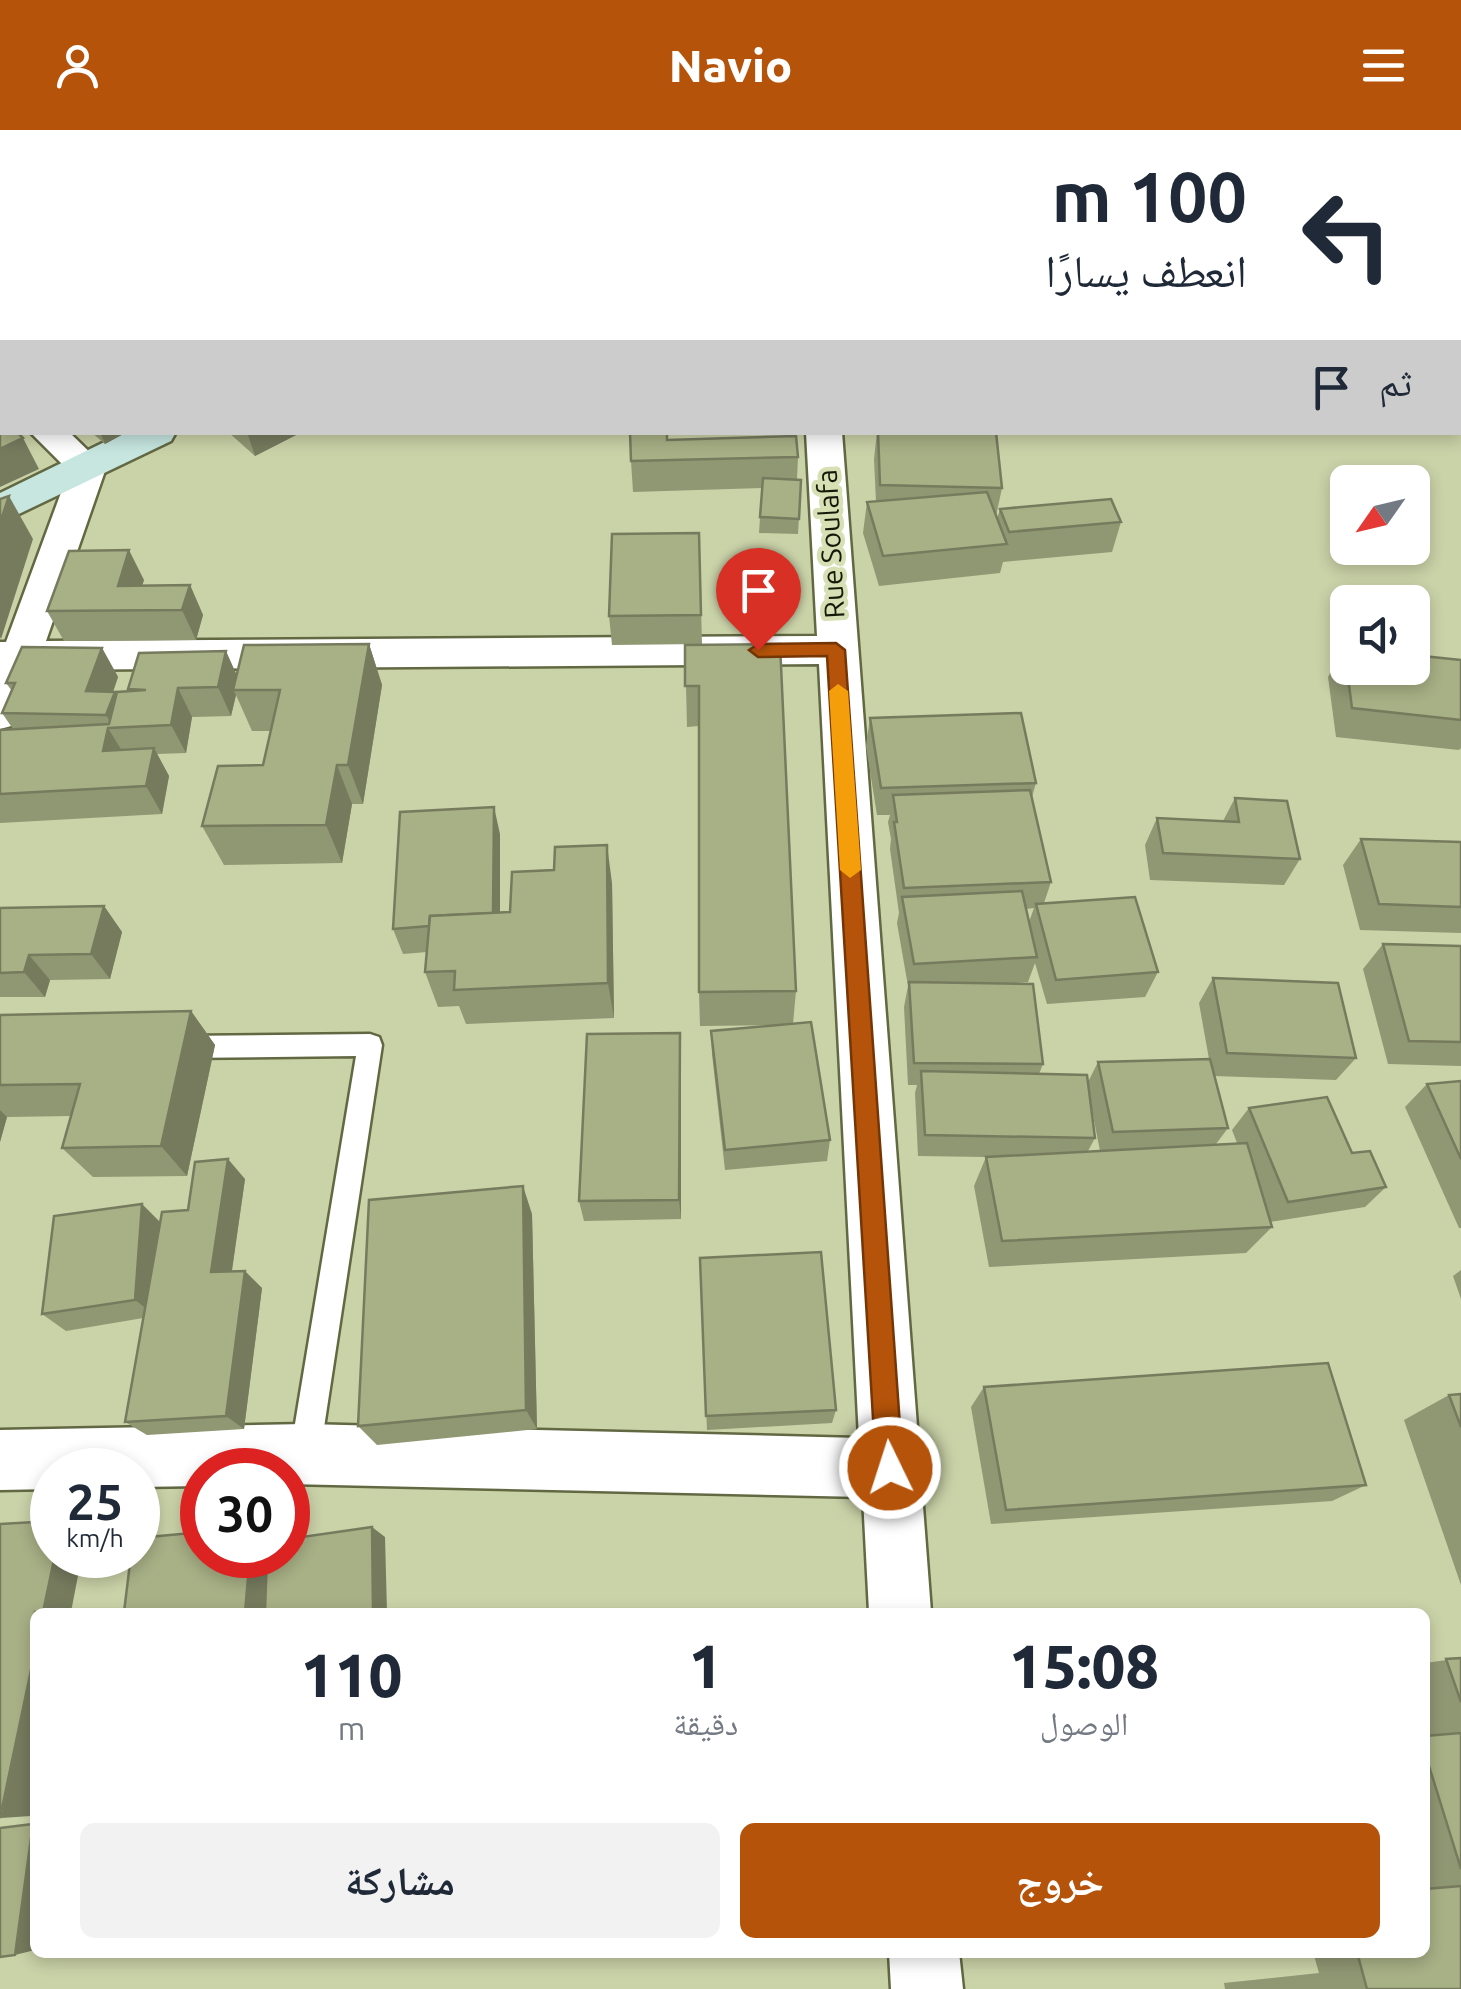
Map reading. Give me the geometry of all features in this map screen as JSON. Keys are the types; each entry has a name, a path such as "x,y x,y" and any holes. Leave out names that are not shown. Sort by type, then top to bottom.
{"main road":[{"path":"0,510 151,435"}],"street":[{"path":"0,714 11,656 88,468 50,435"},
{"name":"Rue Soulafa","path":"824,435 900,1608"},
{"path":"11,656 836,650"},
{"path":"310,1454 890,1468"},
{"path":"0,1460 180,1456"},
{"path":"924,1958 927,1989"}],"lane":[{"path":"156,1048 370,1044 306,1448"}],"building":[{"path":"0,435 23,438 0,449"},
{"path":"630,435 667,435 667,440 796,436 798,457 631,461"},
{"path":"878,435 996,435 1002,488 880,485"},
{"path":"763,478 801,480 799,519 760,517"},
{"path":"987,492 1007,544 883,556 867,502"},
{"path":"9,496 0,523 0,499"},
{"path":"1111,499 1121,522 1009,532 1000,509"},
{"path":"699,533 701,615 609,616 612,534"},
{"path":"129,550 118,586 190,585 182,610 47,611 69,551"},
{"path":"760,560 794,576 776,594 742,577"},
{"path":"369,644 348,765 337,765 326,825 202,826 218,766 263,765 280,690 233,690 244,645"},
{"path":"780,644 796,991 699,992 699,686 685,686 685,645"},
{"path":"22,647 102,648 86,691 115,692 106,715 2,713 15,683 6,683"},
{"path":"226,651 218,687 178,688 171,725 108,728 103,751 154,748 146,786 0,794 0,730 109,724 117,692 146,690 128,689 139,653"},
{"path":"1430,657 1461,660 1461,720 1352,708 1349,685 1430,685"},
{"path":"1021,713 1036,783 881,788 870,718"},
{"path":"1030,790 1051,882 904,888 893,795"},
{"path":"1235,798 1287,801 1300,859 1163,853 1157,818 1239,822"},
{"path":"494,807 493,913 430,916 429,926 393,929 400,812"},
{"path":"1361,839 1461,842 1461,907 1379,904"},
{"path":"607,845 608,983 454,990 455,971 425,972 430,916 510,912 512,872 554,870 555,847"},
{"path":"1022,891 1037,957 914,964 902,897"},
{"path":"1135,897 1158,972 1056,980 1036,904"},
{"path":"104,906 91,954 29,955 24,972 0,973 0,908"},
{"path":"1383,944 1461,946 1461,1042 1409,1041"},
{"path":"1213,978 1338,983 1356,1058 1227,1053"},
{"path":"909,982 1033,984 1043,1064 914,1063"},
{"path":"191,1011 161,1146 62,1148 80,1084 0,1085 0,1015"},
{"path":"811,1022 830,1140 725,1150 711,1031"},
{"path":"680,1033 679,1200 579,1201 587,1034"},
{"path":"1210,1059 1228,1128 1113,1132 1098,1062"},
{"path":"921,1071 1087,1075 1095,1138 925,1135"},
{"path":"1461,1081 1461,1159 1427,1084"},
{"path":"1327,1097 1352,1153 1370,1151 1386,1187 1288,1202 1249,1108"},
{"path":"1247,1143 1272,1227 1002,1241 986,1157"},
{"path":"228,1159 211,1272 245,1271 226,1416 125,1422 162,1212 188,1210 195,1162"},
{"path":"523,1186 526,1410 358,1426 369,1200"},
{"path":"142,1204 135,1300 42,1314 54,1216"},
{"path":"821,1252 836,1410 706,1416 700,1258"},
{"path":"1328,1363 1366,1485 1006,1510 984,1387"},
{"path":"1461,1394 1461,1427 1449,1395"},
{"path":"30,1522 30,1578 50,1578 44,1608 30,1608 30,1675 0,1818 0,1524"},
{"path":"372,1527 373,1608 265,1608 266,1578 310,1578 310,1536"},
{"path":"180,1534 180,1578 248,1578 245,1608 124,1608 128,1578 160,1578 160,1536"},
{"path":"1461,1658 1461,1702 1446,1659"},
{"path":"1461,1733 1461,1869 1430,1769 1430,1736"},
{"path":"30,1824 15,1955 0,1957 0,1828"},
{"path":"1461,1886 1461,1989 1367,1989 1359,1958 1430,1958 1430,1889"}],"slow traffic":[{"path":"838,691 850,870"}],"route":[{"path":"758,650 836,650 890,1468"}]}
